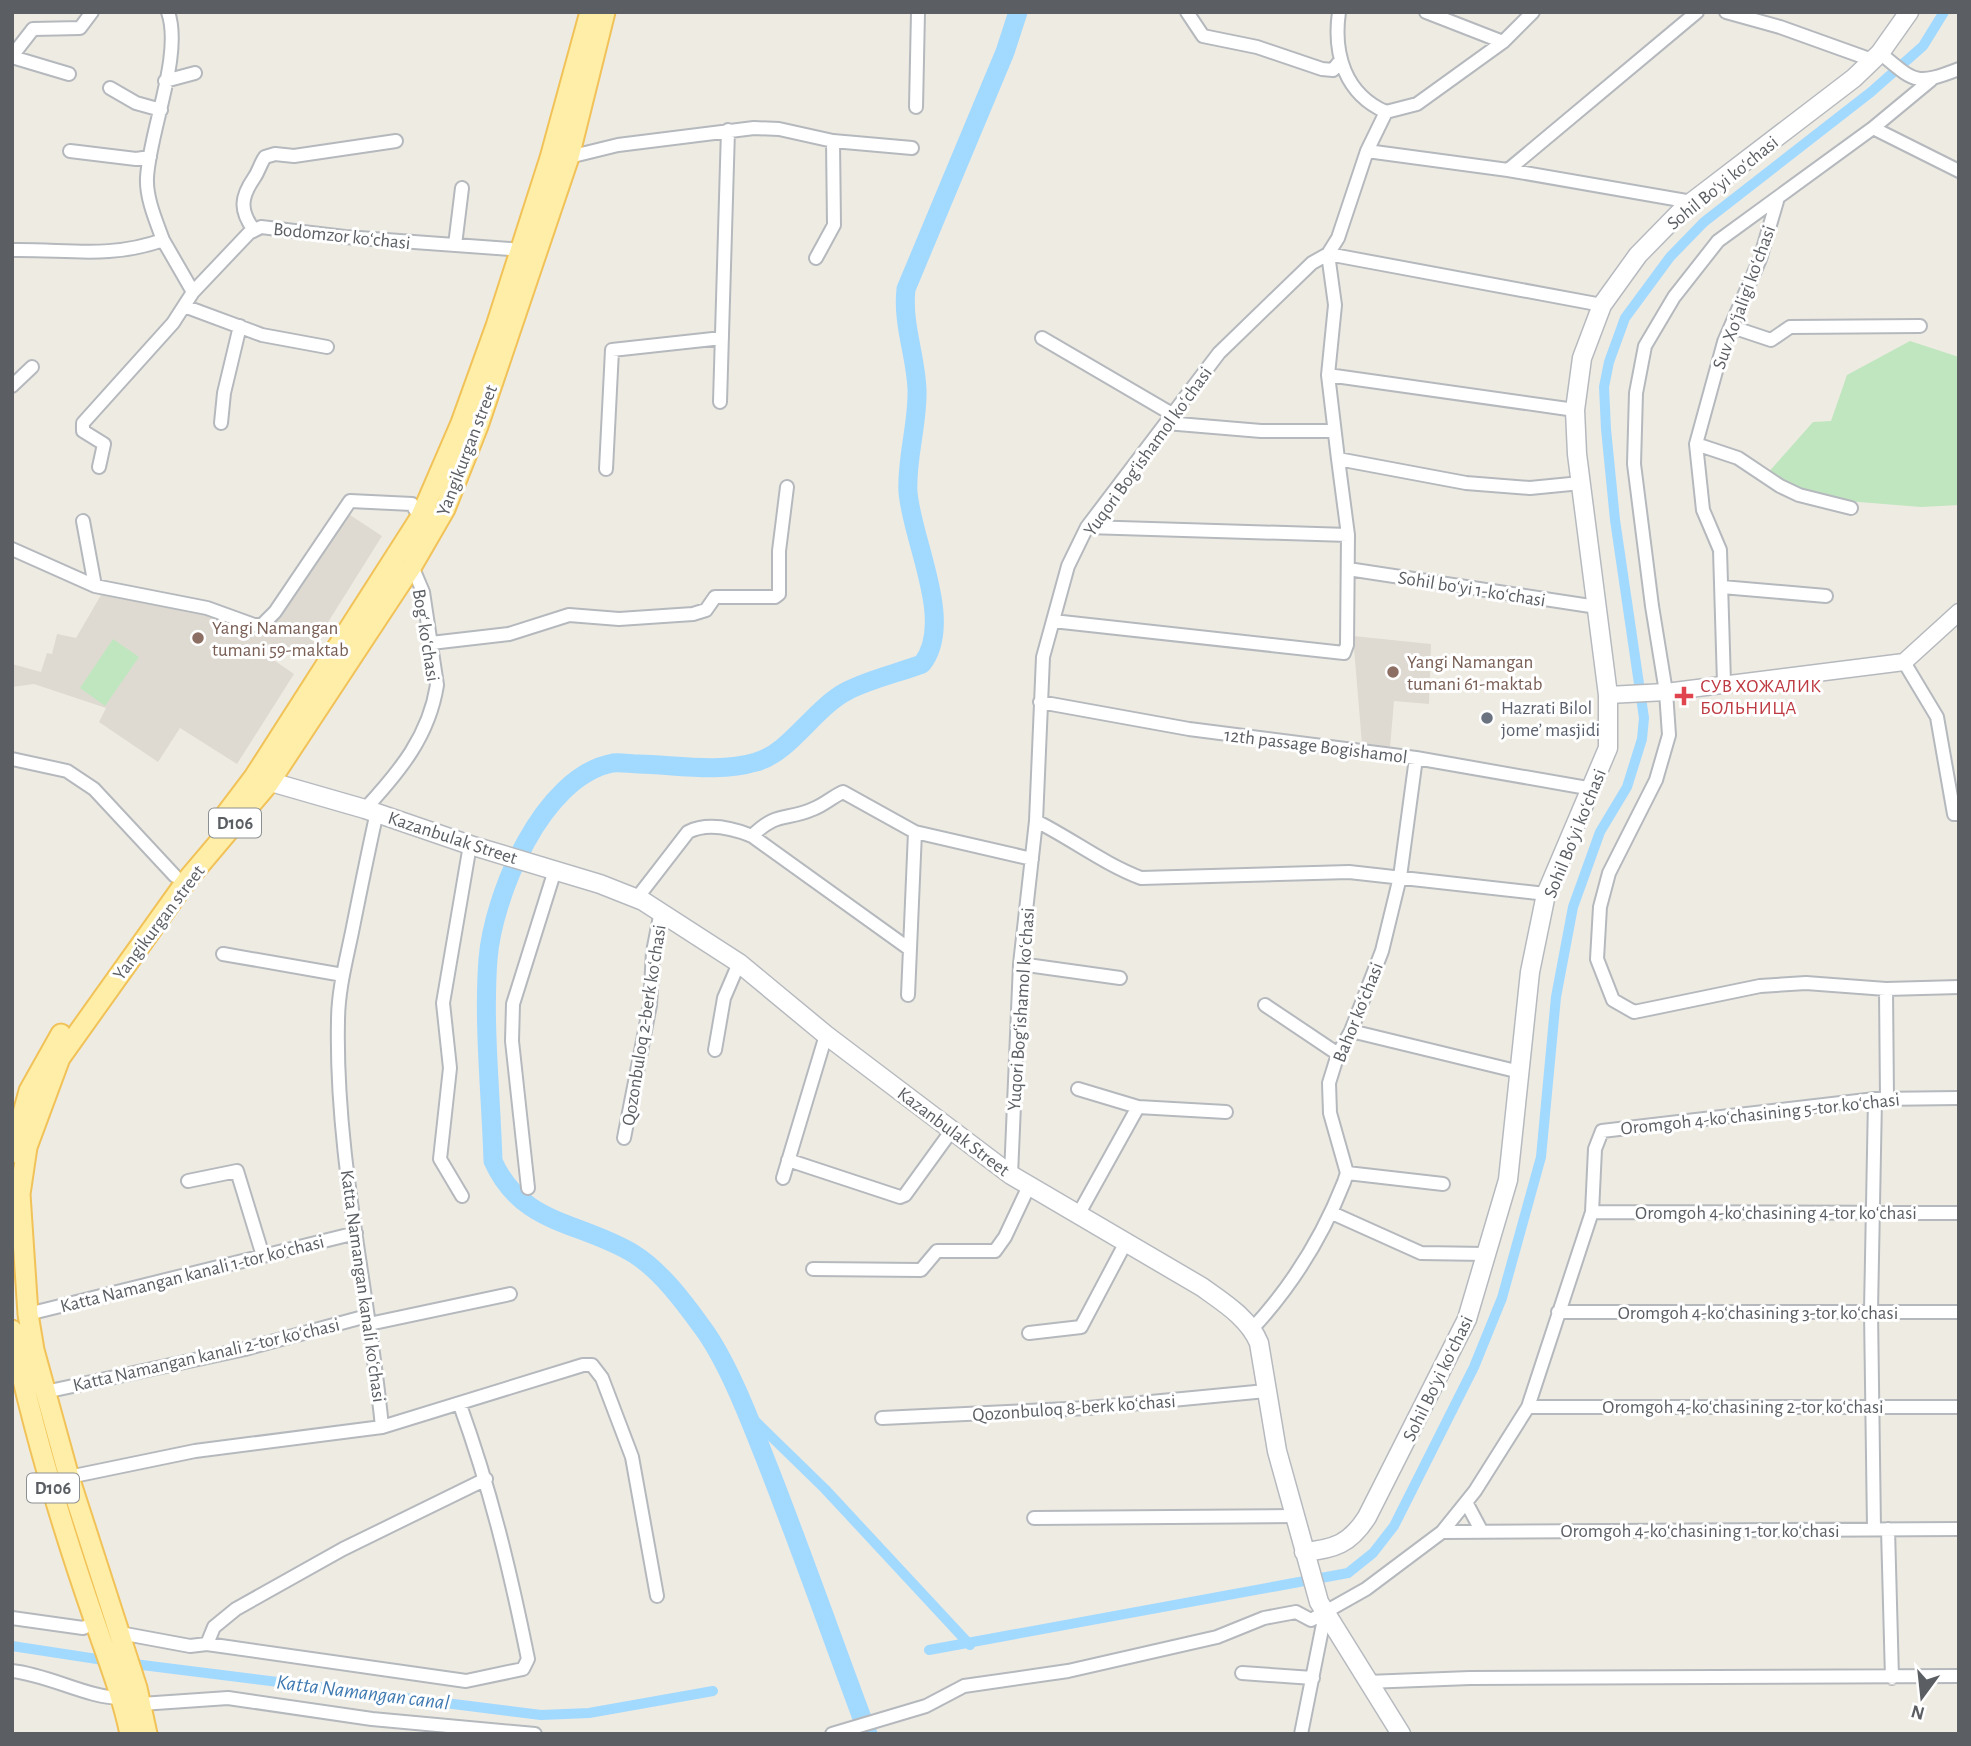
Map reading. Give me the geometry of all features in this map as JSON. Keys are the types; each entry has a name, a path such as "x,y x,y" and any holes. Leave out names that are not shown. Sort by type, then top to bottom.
{"main road":[{"name":"Yangikurgan street","path":"122,1639 69,1477 45,1392 28,1314 16,1147 29,1091 48,1053 175,876 261,780 420,518 461,423 520,253 550,158 590,12"},
{"name":"Yangikurgan street","path":"16,1147 60,1058 412,566 445,509 478,426 569,157 605,12"},
{"name":"Sohil Boʻyi koʻchasi","path":"1306,1560 1343,1544 1354,1536 1367,1517 1467,1319 1508,1180 1531,972 1546,894 1593,789 1608,748 1613,695 1597,607 1581,483 1575,410 1581,358 1602,305 1638,255 1692,202 1876,57 1909,12"},
{"name":"Kazanbulak Street","path":"261,780 371,810 470,845 555,870 637,898 661,911 739,963 827,1035 1011,1175 1202,1287 1252,1329"},
{"path":"1252,1329 1259,1343 1277,1451 1306,1560 1322,1608 1401,1734"},
{"name":"D106","path":"12,1331 27,1400 95,1623 103,1644 130,1694 146,1734"},
{"name":"D106","path":"122,1639 130,1694 130,1734"}],"street":[{"path":"69,74 12,57 33,29 80,28 92,12"},
{"path":"168,12 172,26 147,180 163,240 193,292"},
{"path":"916,107 918,12"},
{"path":"1187,12 1203,36 1256,47 1322,69 1333,71 1340,61"},
{"path":"1339,12 1336,35 1340,61 1360,97 1385,112 1417,104 1503,42 1533,12"},
{"path":"1426,12 1503,42"},
{"path":"1508,170 1697,12"},
{"path":"1726,12 1876,57 1911,79 1931,80"},
{"path":"1959,69 1931,80 1777,201 1718,241 1674,297 1645,346 1636,393 1634,464 1669,735 1656,780 1609,873 1601,907 1597,959 1613,1000 1634,1012 1646,1012 1760,986 1806,983 1886,989 1959,987"},
{"path":"165,81 195,74"},
{"path":"110,88 136,103 160,110"},
{"name":"Yuqori Bogʻishamol koʻchasi","path":"1011,1175 1020,964 1036,821 1043,657 1068,566 1087,527 1169,418 1244,327 1312,263 1328,254 1338,238 1367,151 1385,112"},
{"path":"1873,128 1959,171"},
{"path":"569,157 618,145 728,130 779,129 833,141 912,148"},
{"path":"720,402 728,130"},
{"path":"254,230 246,219 242,204 245,191 265,157 275,154 294,156 396,141"},
{"path":"816,258 834,225 833,141"},
{"path":"70,151 136,159 150,157"},
{"path":"1367,151 1508,170 1692,202"},
{"path":"455,245 462,188"},
{"name":"Suv Xoʻjaligi koʻchasi","path":"1724,683 1720,550 1703,510 1696,444 1724,342 1760,259 1777,201"},
{"name":"Bodomzor koʻchasi","path":"99,467 104,444 83,431 83,423 173,323 193,292 254,230 271,228 511,248 520,253"},
{"path":"12,250 115,252 134,250 163,240"},
{"path":"1053,621 1344,653 1347,645 1348,535 1328,375 1335,305 1328,254 1602,305"},
{"path":"184,306 306,346 327,347"},
{"path":"221,423 224,393 240,326"},
{"path":"1732,327 1771,340 1790,327 1920,326"},
{"path":"606,469 612,350 722,338"},
{"path":"1042,338 1169,418 1261,431 1333,431"},
{"path":"12,386 32,367"},
{"path":"1328,375 1575,410"},
{"path":"1696,444 1738,458 1780,486 1799,495 1851,508"},
{"path":"1338,459 1466,483 1530,488 1581,483"},
{"path":"431,643 509,635 569,615 619,619 693,614 706,610 715,597 775,597 780,592 779,551 787,487"},
{"path":"12,549 95,586 207,608 254,625 262,625 275,612 349,501 412,504 420,518"},
{"path":"83,520 95,586"},
{"path":"1087,527 1348,535"},
{"name":"Bogʻ koʻchasi","path":"371,810 399,772 427,724 438,685 423,592 412,566"},
{"name":"Sohil boʻyi 1-koʻchasi","path":"1348,569 1597,607"},
{"path":"1722,587 1826,596"},
{"path":"1613,695 1662,692 1904,662 1959,612"},
{"path":"1904,662 1937,718 1954,814 1959,814"},
{"name":"12th passage Bogishamol","path":"1040,702 1189,729 1416,758 1593,789"},
{"name":"Bahor koʻchasi","path":"1347,1173 1330,1113 1329,1083 1338,1054 1351,1031 1378,962 1400,877 1416,758"},
{"path":"12,759 66,771 94,789 175,876"},
{"path":"752,836 766,823 782,815 810,811 843,792 915,832 1032,859"},
{"name":"Katta Namangan kanali koʻchasi","path":"371,810 337,1023 344,1139 382,1427 583,1365 597,1368 632,1457 657,1596"},
{"path":"1036,821 1096,854 1113,868 1141,878 1349,872 1546,894"},
{"path":"637,898 688,832 711,826 752,836 908,948"},
{"path":"908,995 915,832"},
{"path":"462,1196 440,1159 450,1068 443,1003 470,845"},
{"path":"528,1188 512,1041 513,1004 555,870"},
{"name":"Qozonbuloq 2-berk koʻchasi","path":"624,1138 650,1005 653,952 661,911"},
{"path":"223,954 343,975"},
{"path":"715,1050 724,998 739,963"},
{"path":"1020,964 1120,978"},
{"path":"1874,1529 1871,1311 1886,989"},
{"path":"1265,1005 1338,1054"},
{"path":"1351,1031 1520,1072"},
{"path":"783,1178 827,1035"},
{"path":"1078,1089 1138,1107 1226,1112"},
{"name":"Oromgoh 4-koʻchasining 5-tor koʻchasi","path":"1592,1212 1595,1149 1602,1131 1881,1099 1959,1098"},
{"path":"1078,1215 1138,1107"},
{"path":"788,1160 900,1197 905,1195 952,1130"},
{"path":"188,1181 237,1171 263,1256"},
{"path":"1252,1329 1280,1299 1318,1241 1347,1173 1443,1184"},
{"path":"813,1269 921,1270 937,1251 995,1251 1005,1237 1029,1186"},
{"path":"832,1734 926,1706 964,1686 1068,1671 1217,1637 1264,1618 1285,1614 1296,1612 1311,1620 1322,1608 1366,1589 1442,1532 1466,1502 1528,1407 1592,1212"},
{"name":"Oromgoh 4-koʻchasining 4-tor koʻchasi","path":"1592,1212 1959,1213"},
{"path":"1332,1213 1421,1253 1486,1254"},
{"name":"Katta Namangan kanali 1-tor koʻchasi","path":"28,1314 356,1233"},
{"path":"1029,1333 1081,1327 1126,1242"},
{"name":"Katta Namangan kanali 2-tor koʻchasi","path":"45,1392 368,1320 510,1294"},
{"name":"Oromgoh 4-koʻchasining 3-tor koʻchasi","path":"1558,1312 1959,1312"},
{"name":"Qozonbuloq 8-berk koʻchasi","path":"882,1418 1088,1408 1266,1391"},
{"path":"122,1639 190,1646 207,1644 466,1681 523,1669 528,1658 510,1567 486,1479 460,1405"},
{"name":"Oromgoh 4-koʻchasining 2-tor koʻchasi","path":"1528,1407 1959,1407"},
{"path":"69,1477 195,1451 382,1427"},
{"path":"207,1644 214,1627 236,1609 343,1549 486,1479"},
{"path":"1466,1502 1482,1532"},
{"path":"1034,1518 1295,1516"},
{"path":"1888,1529 1892,1678"},
{"name":"Oromgoh 4-koʻchasining 1-tor koʻchasi","path":"1442,1532 1959,1529"},
{"path":"1301,1734 1314,1678 1322,1608"},
{"path":"12,1618 83,1628 95,1623"},
{"path":"12,1671 54,1679 107,1698 130,1694 228,1699 372,1719 535,1734"},
{"path":"1242,1674 1314,1678"},
{"path":"1367,1682 1470,1678 1892,1678 1959,1675"}],"shaded area":[{"name":"Yangi Namangan tumani 59-maktab","path":"344,511 382,536 305,659 285,645 275,661 294,674 237,764 180,728 158,762 99,722 106,708 34,684 12,687 12,664 41,672 47,653 52,654 57,634 76,638 101,595 181,606 260,637 266,632"},
{"name":"Yangi Namangan tumani 61-maktab","path":"1353,636 1431,644 1429,704 1394,701 1390,748 1362,744"}],"green space":[{"path":"1910,341 1959,357 1959,505 1921,507 1834,500 1766,475 1813,422 1831,421 1847,375"},
{"path":"113,639 139,657 105,706 80,688"}],"waterway":[{"path":"868,1734 756,1435 731,1377 712,1342 671,1287 644,1261 614,1243 536,1210 505,1182 493,1161 487,1034 488,959 500,904 526,842 564,790 587,773 613,763 713,768 756,762 780,750 824,708 847,691 922,664 931,647 934,626 929,581 908,492 917,390 907,327 906,289 1005,52 1018,12"},
{"path":"929,1650 1348,1573 1373,1553 1394,1526 1474,1367 1502,1298 1541,1157 1556,997 1573,907 1600,832 1627,787 1642,739 1644,718 1615,520 1606,429 1604,387 1609,362 1625,318 1670,257 1704,222 1871,92 1923,46 1944,12"},
{"path":"747,1413 825,1489 970,1645"},
{"name":"Katta Namangan canal","path":"12,1646 110,1661"},
{"name":"Katta Namangan canal","path":"126,1663 541,1715 589,1713 713,1691"}],"place":[{"name":"Yangi Namangan tumani 59-maktab","path":"198,638"},
{"name":"Yangi Namangan tumani 61-maktab","path":"1393,672"},
{"name":"СУВ ХОЖАЛИК БОЛЬНИЦА","path":"1684,696"},
{"name":"Hazrati Bilol jome’ masjidi","path":"1487,718"}]}
